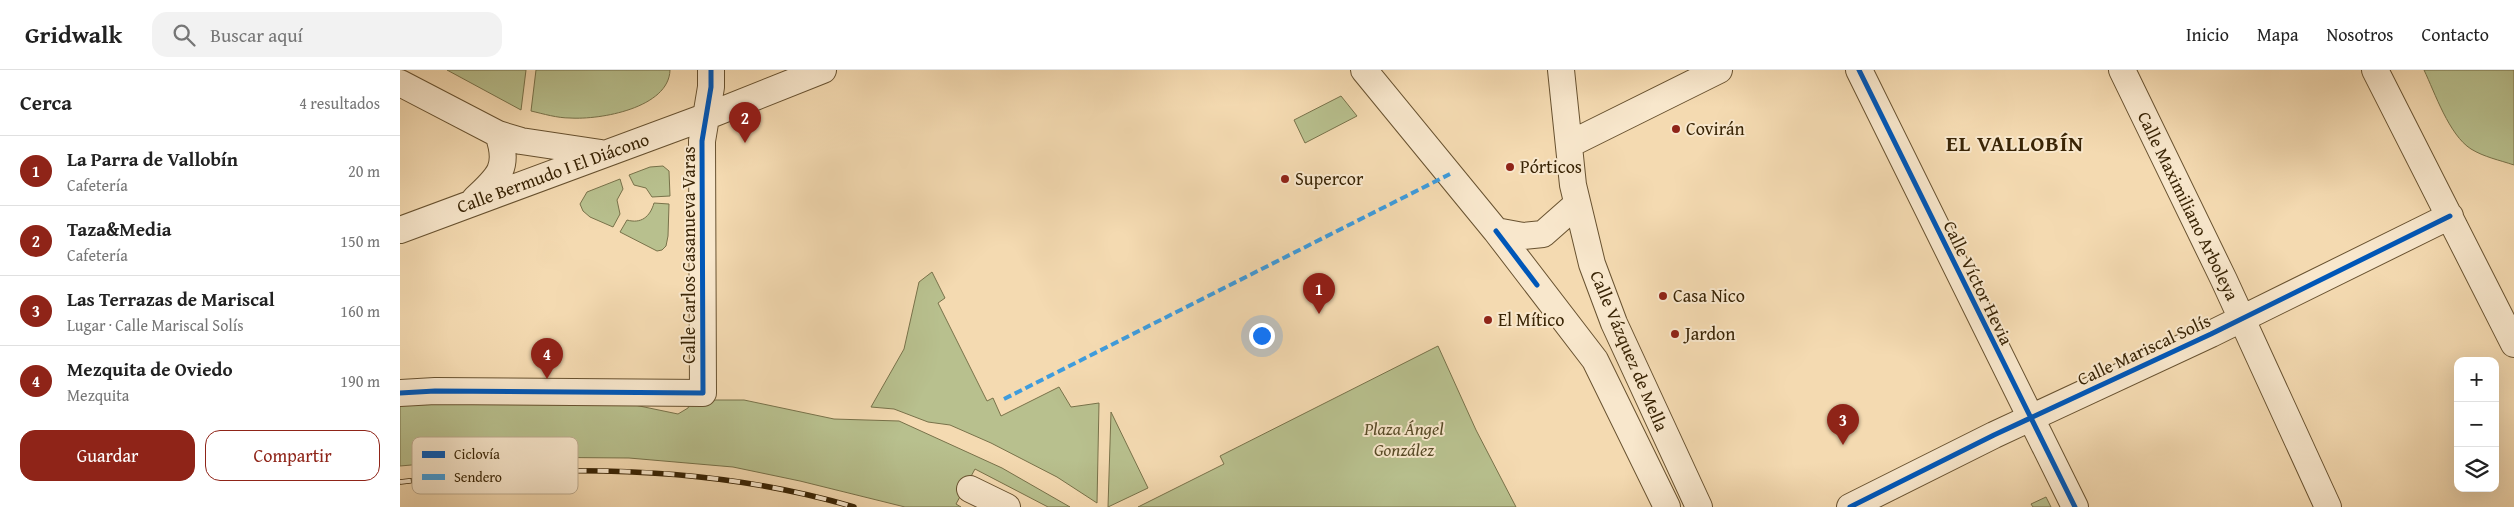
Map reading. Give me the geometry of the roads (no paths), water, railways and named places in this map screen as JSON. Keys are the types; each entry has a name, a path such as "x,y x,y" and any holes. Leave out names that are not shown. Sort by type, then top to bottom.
{"street":[{"name":"Calle Carlos Casanueva Varas","path":"400,393 435,391 703,394 702,141 711,87 711,70"},
{"path":"705,117 823,70"},
{"name":"Calle Vázquez de Mella","path":"1364,70 1496,231 1595,360 1667,507"},
{"name":"Calle Vázquez de Mella","path":"1561,70 1577,204 1592,264 1614,324 1699,507"},
{"path":"1570,144 1719,70"},
{"name":"Calle Víctor Hevia","path":"1858,70 2074,507"},
{"name":"Calle Maximiliano Arboleya","path":"2122,70 2241,318 2328,507"},
{"path":"2376,70 2514,344"},
{"path":"400,83 498,134 521,141 604,153"},
{"name":"Calle Bermudo I El Diácono","path":"400,230 705,117"},
{"path":"470,203 493,182 501,169 504,151 498,134"},
{"path":"1496,231 1523,236 1544,234 1577,204"},
{"name":"Calle Mariscal Solís","path":"1850,507 2450,216"},
{"path":"970,490 1007,507"}],"railway":[{"path":"578,471 686,475 743,482 799,493 854,507"},
{"path":"400,482 412,481"}],"place":[{"name":"Covirán","path":"1676,129"},
{"name":"Taza&Media","path":"745,143"},
{"name":"Pórticos","path":"1510,167"},
{"name":"Supercor","path":"1285,179"},
{"name":"Casa Nico","path":"1663,296"},
{"name":"La Parra de Vallobín","path":"1319,314"},
{"name":"El Mítico","path":"1488,320"},
{"name":"Jardon","path":"1675,334"},
{"name":"Mezquita de Oviedo","path":"547,379"},
{"name":"Las Terrazas de Mariscal","path":"1843,445"}],"district":[{"name":"EL VALLOBÍN","path":"2015,143"}],"park label":[{"name":"Plaza Ángel González","path":"1404,439"}]}
